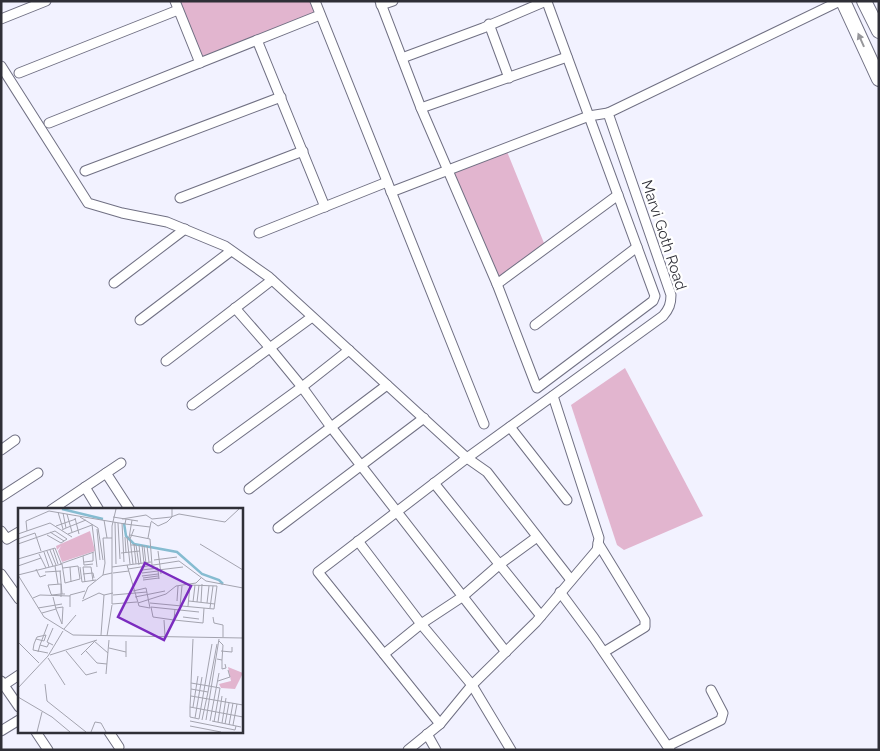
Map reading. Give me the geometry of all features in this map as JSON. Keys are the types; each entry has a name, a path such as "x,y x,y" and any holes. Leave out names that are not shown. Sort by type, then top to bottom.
{"highway":[{"path":"841,1 879,80"},
{"path":"864,1 879,31"}],"street":[{"path":"1,19 46,1"},
{"path":"315,1 484,424"},
{"path":"393,1 380,3 447,171 497,284 537,388 654,301 655,296 546,1 483,28 402,58"},
{"path":"391,192 589,116 608,113 841,1"},
{"path":"19,73 177,6 200,63"},
{"path":"48,123 320,15"},
{"path":"489,24 509,78"},
{"path":"257,40 325,207"},
{"path":"421,108 567,57"},
{"path":"1,66 88,203 167,222 185,229 225,246 272,280 467,458 487,472 571,580"},
{"path":"85,171 280,97"},
{"name":"Marvi Goth Road","path":"384,654 318,572 467,458 663,316 668,310 671,295 608,113"},
{"path":"180,198 303,152"},
{"path":"259,233 387,182"},
{"path":"497,284 618,195"},
{"path":"114,283 185,229"},
{"path":"535,325 637,247"},
{"path":"140,320 231,251"},
{"path":"166,361 272,280"},
{"path":"235,308 302,387 506,652"},
{"path":"192,405 312,317"},
{"path":"218,448 349,350"},
{"path":"249,489 387,385"},
{"path":"408,750 440,724 472,685 541,616 597,550 599,538 553,396"},
{"path":"278,528 424,418"},
{"path":"510,427 567,500"},
{"path":"1,450 16,440"},
{"path":"55,508 121,463"},
{"path":"1,497 38,473"},
{"path":"106,473 129,508"},
{"path":"434,483 541,616"},
{"path":"85,487 98,508"},
{"path":"1,531 7,540 18,533"},
{"path":"440,724 384,654 421,624 462,597 500,564 537,537"},
{"path":"358,541 421,624 472,685 510,750"},
{"path":"598,543 646,624 645,627 604,652"},
{"path":"1,574 18,598"},
{"path":"560,592 604,652 669,748 722,720 723,713 711,690"},
{"path":"18,675 2,683 18,706"},
{"path":"1,731 18,721"},
{"path":"37,734 48,750"},
{"path":"110,734 119,748"},
{"path":"427,734 436,750"}],"shaded area":[{"path":"175,1 315,1 320,15 200,63"},
{"path":"506,149 546,248 497,284 447,171"},
{"path":"625,368 703,516 624,550 617,545 571,405"}]}
